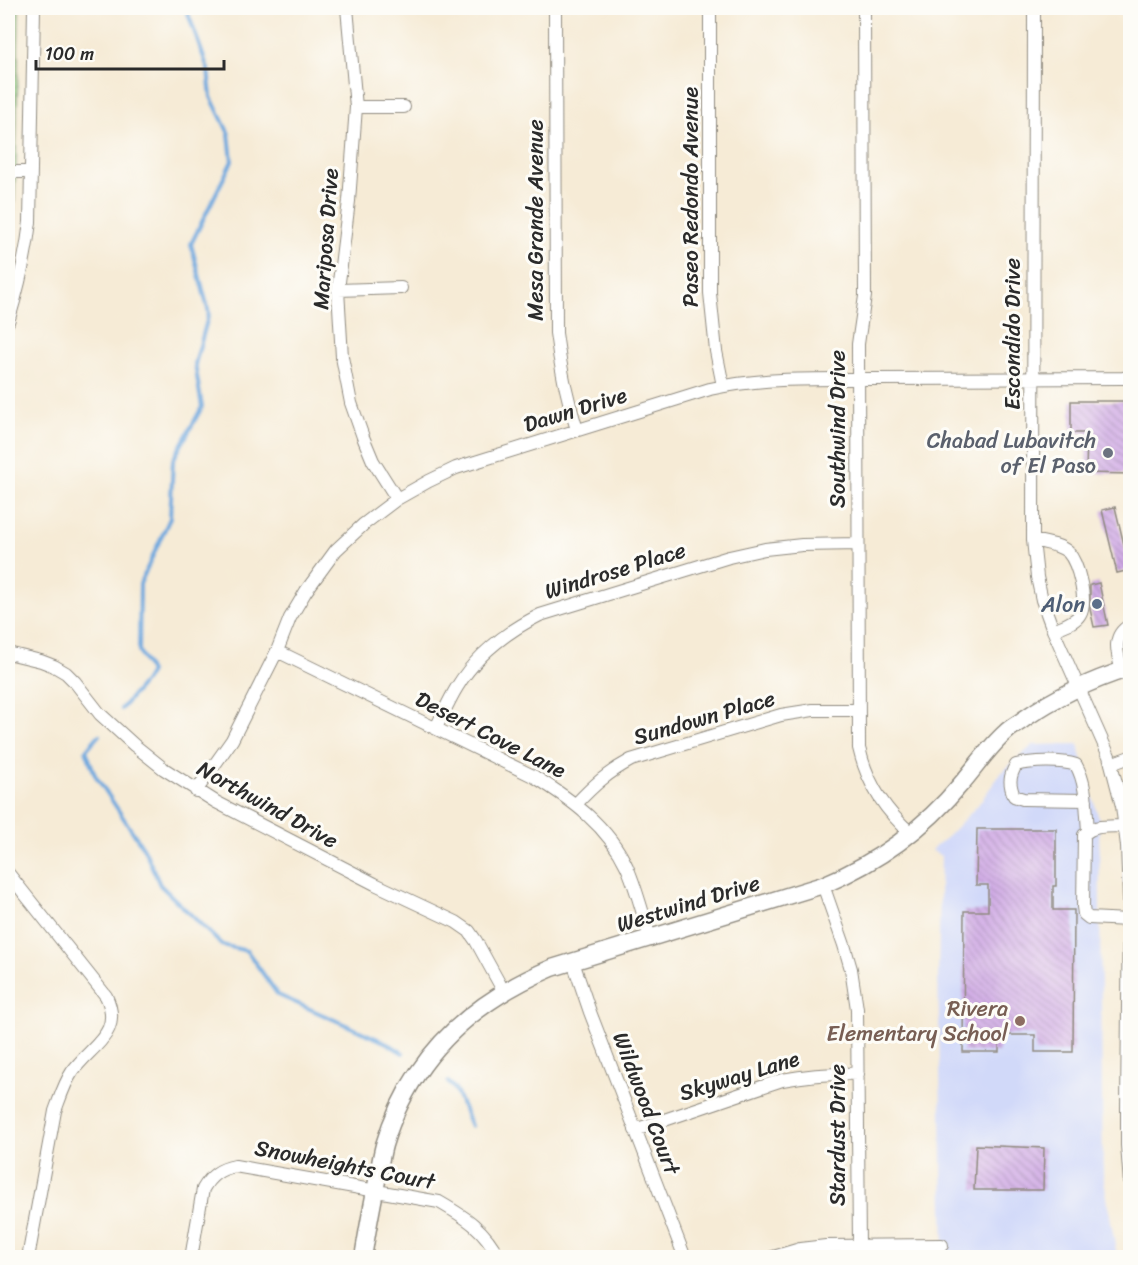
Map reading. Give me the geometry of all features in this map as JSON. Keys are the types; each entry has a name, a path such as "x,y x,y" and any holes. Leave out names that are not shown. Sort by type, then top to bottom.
{"main road":[{"name":"Westwind Drive","path":"363,1257 388,1131 407,1090 419,1071 435,1049 459,1024 504,992 552,968 823,885 869,863 911,833 940,807 1006,732 1050,703 1078,688 1126,670"}],"street":[{"path":"8,322 18,291 30,222 34,8"},
{"name":"Mariposa Drive","path":"347,8 356,107 349,201 338,290 342,357 351,403 363,437 374,461 397,499"},
{"name":"Mesa Grande Avenue","path":"555,8 556,333 565,391 577,430"},
{"name":"Paseo Redondo Avenue","path":"710,8 710,293 716,351 723,386"},
{"name":"Southwind Drive","path":"864,8 865,296 858,344 859,748 871,786 899,823 911,833"},
{"name":"Escondido Drive","path":"1034,8 1033,540 1042,600 1125,796 1130,900 1127,1133 1130,1181"},
{"path":"356,107 404,107"},
{"path":"8,172 31,172"},
{"path":"338,290 401,288"},
{"name":"Dawn Drive","path":"196,790 232,740 277,651 290,618 326,563 336,550 364,524 397,499 429,481 463,466 577,430 723,386 752,381 1131,377"},
{"path":"1033,540 1056,546 1068,553 1076,568 1082,588 1084,605 1080,615 1073,622 1053,630"},
{"name":"Windrose Place","path":"436,728 467,672 486,651 501,638 540,615 729,557 765,549 802,545 858,544"},
{"path":"1126,670 1117,652 1117,643 1123,630 1131,625"},
{"name":"Desert Cove Lane","path":"277,651 535,777 576,804 595,820 626,864 650,938"},
{"name":"Northwind Drive","path":"8,653 41,661 66,673 100,714 134,745 164,769 196,790 270,832 456,922 477,941 504,992"},
{"name":"Sundown Place","path":"576,804 603,777 631,760 781,715 813,710 859,710"},
{"path":"1111,764 1131,757"},
{"path":"1086,800 1023,799 1014,796 1011,788 1011,774 1016,765 1026,763 1076,765 1080,772 1086,800 1088,830"},
{"path":"1127,833 1094,828 1088,830 1084,835 1083,908 1084,914 1089,918 1129,926"},
{"path":"8,873 106,996 111,1006 112,1019 107,1033 78,1065 62,1090 55,1111 28,1257"},
{"name":"Stardust Drive","path":"823,885 851,969 857,1009 859,1246"},
{"name":"Wildwood Court","path":"573,962 634,1130 685,1257"},
{"name":"Skyway Lane","path":"634,1130 782,1080 830,1073 858,1074"},
{"name":"Snowheights Court","path":"191,1257 203,1189 216,1172 236,1166 439,1202 465,1217 486,1235 499,1257"},
{"path":"770,1257 826,1246 942,1245"}],"shaded area":[{"name":"Rivera Elementary School","path":"1078,744 1099,819 1103,1174 1117,1257 944,1257 938,975 941,856 931,850 978,805 1001,773 1033,745"}],"green space":[{"path":"8,8 19,8 13,237 8,267"}],"building":[{"name":"Chabad Lubavitch of El Paso","path":"1071,401 1131,401 1131,474 1086,473 1087,433 1071,433"},
{"path":"1115,507 1130,570 1117,573 1102,510"},
{"path":"1099,583 1108,625 1094,627 1090,609 1090,585"},
{"path":"977,829 1056,829 1056,886 1053,886 1053,910 1074,910 1073,1052 1035,1052 1035,1035 999,1035 999,1052 963,1052 964,911 988,911 988,885 976,885"},
{"path":"976,1145 1044,1148 1043,1190 974,1190"}],"waterway":[{"path":"121,709 150,672 139,651 140,584 170,518 173,460 202,407 195,364 209,313 191,244 232,161 229,134 211,97 208,69 186,8"},
{"path":"99,735 86,750 95,775 144,849 160,885 222,945 247,951 278,995 387,1043 403,1053"},
{"path":"448,1082 455,1089 471,1126"}],"place":[{"name":"Chabad Lubavitch of El Paso","path":"1108,453"},
{"name":"Alon","path":"1097,604"},
{"name":"Rivera Elementary School","path":"1020,1021"}]}
